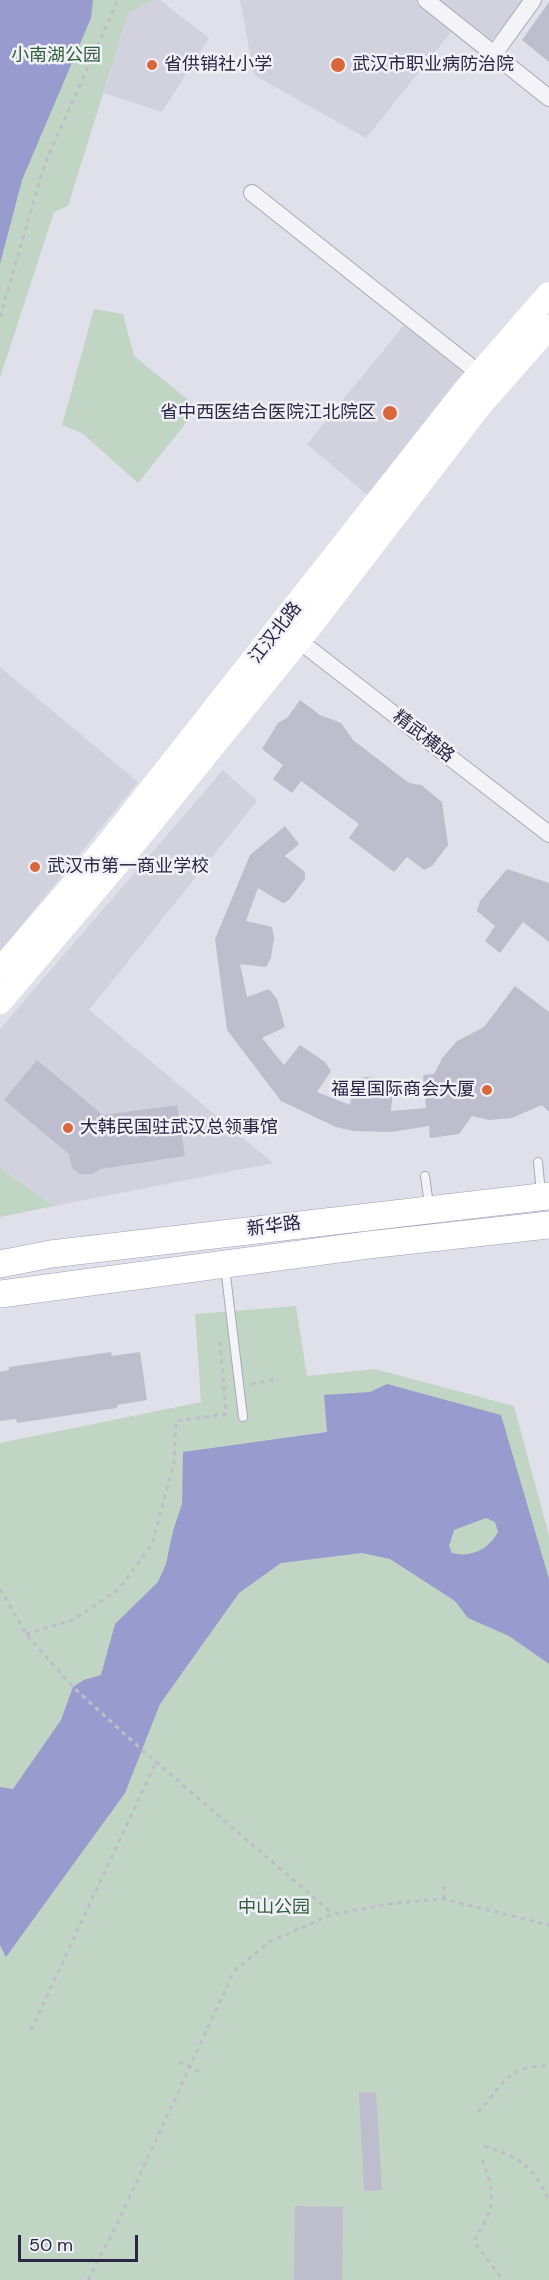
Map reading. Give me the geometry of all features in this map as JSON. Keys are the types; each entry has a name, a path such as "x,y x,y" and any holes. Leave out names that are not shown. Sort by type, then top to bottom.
{"main road":[{"name":"江汉北路","path":"0,970 104,849 480,374 549,294"},
{"name":"江汉北路","path":"0,1002 119,862 298,640 482,403 549,327"},
{"name":"新华路","path":"0,1264 51,1254 545,1196"},
{"name":"新华路","path":"0,1294 225,1263 549,1225"}],"street":[{"path":"426,0 549,98"},
{"path":"494,54 533,0"},
{"path":"252,193 480,374"},
{"name":"精武横路","path":"298,640 549,834"}],"lane":[{"path":"538,1162 545,1196"},
{"path":"425,1176 429,1209"},
{"path":"225,1263 243,1417"}],"path":[{"path":"0,317 45,163 118,0"},
{"path":"26,1634 73,1620 119,1589 152,1544 174,1463 176,1421 226,1414 219,1329"},
{"path":"0,1589 26,1634 73,1687 141,1749 333,1914"},
{"path":"31,2030 156,1762"},
{"path":"443,1899 445,1886"},
{"path":"88,2280 118,2222 234,1971 269,1942 333,1914 396,1903 443,1899 549,1925"},
{"path":"179,2062 202,2073"},
{"path":"478,2112 508,2075 522,2068 549,2066"},
{"path":"484,2146 515,2156 534,2173 549,2202"},
{"path":"482,2160 492,2198 486,2220 478,2230 474,2242 503,2280"}],"shaded area":[{"name":"省供销社小学","path":"153,0 160,0 209,38 162,112 104,93 128,14"},
{"name":"武汉市职业病防治院","path":"240,0 524,0 480,55 451,32 366,138 254,75"},
{"name":"省中西医结合医院江北院区","path":"404,325 474,381 373,500 307,444"},
{"name":"武汉市第一商业学校","path":"0,667 138,782 0,952"},
{"path":"223,770 257,801 89,1010 273,1163 54,1206 0,1168 0,1029"}],"green space":[{"name":"小南湖公园","path":"0,0 153,0 128,14 68,206 54,212 0,378"},
{"path":"94,309 123,314 134,356 198,408 138,483 82,433 62,425"},
{"path":"0,1168 54,1206 0,1217"},
{"name":"中山公园","path":"296,1306 307,1376 375,1369 514,1406 549,1536 549,2280 0,2280 0,1443 201,1402 195,1314"}],"water":[{"path":"0,0 93,0 91,18 22,180 0,264"},
{"path":"387,1384 501,1415 549,1579 549,1664 509,1636 468,1618 455,1601 390,1559 362,1553 281,1563 239,1593 160,1704 125,1793 6,1957 0,1945 0,1787 13,1789 61,1720 73,1687 84,1680 101,1675 115,1624 158,1582 166,1564 182,1504 183,1452 327,1432 324,1395 370,1392","holes":["486,1518 495,1522 498,1532 490,1543 479,1551 466,1554 452,1553 449,1546 454,1530"]}],"building":[{"path":"549,2 549,62 522,40"},
{"path":"300,700 320,715 341,723 353,740 409,783 421,785 442,802 448,845 432,866 424,870 407,857 394,872 349,838 359,824 301,781 292,793 273,779 283,765 262,749 278,723 288,717"},
{"path":"285,826 299,844 285,856 305,872 305,879 289,900 283,903 258,888 246,921 272,927 274,938 271,958 266,967 240,964 247,997 269,989 277,999 285,1027 262,1038 284,1065 300,1045 325,1062 331,1071 317,1092 350,1105 354,1079 366,1077 383,1079 393,1085 391,1111 426,1108 423,1075 434,1074 443,1057 457,1041 484,1027 515,986 549,1012 549,1112 542,1105 512,1118 489,1120 472,1116 459,1134 430,1138 429,1126 391,1132 354,1131 336,1127 281,1101 227,1030 215,939 250,855"},
{"path":"507,869 549,883 549,942 523,922 500,953 485,941 495,926 477,911 480,901"},
{"path":"37,1060 103,1115 177,1105 185,1156 101,1169 92,1174 80,1174 72,1168 69,1154 4,1100"},
{"path":"111,1352 112,1356 140,1352 147,1400 117,1405 117,1408 17,1423 16,1419 0,1421 0,1372 9,1370 9,1367"},
{"path":"376,2092 382,2190 364,2191 359,2093"},
{"path":"295,2206 343,2207 342,2280 294,2280"}],"place":[{"name":"省供销社小学","path":"152,65"},
{"name":"武汉市职业病防治院","path":"338,65"},
{"name":"省中西医结合医院江北院区","path":"390,413"},
{"name":"武汉市第一商业学校","path":"35,867"},
{"name":"福星国际商会大厦","path":"487,1090"},
{"name":"大韩民国驻武汉总领事馆","path":"68,1128"}]}
